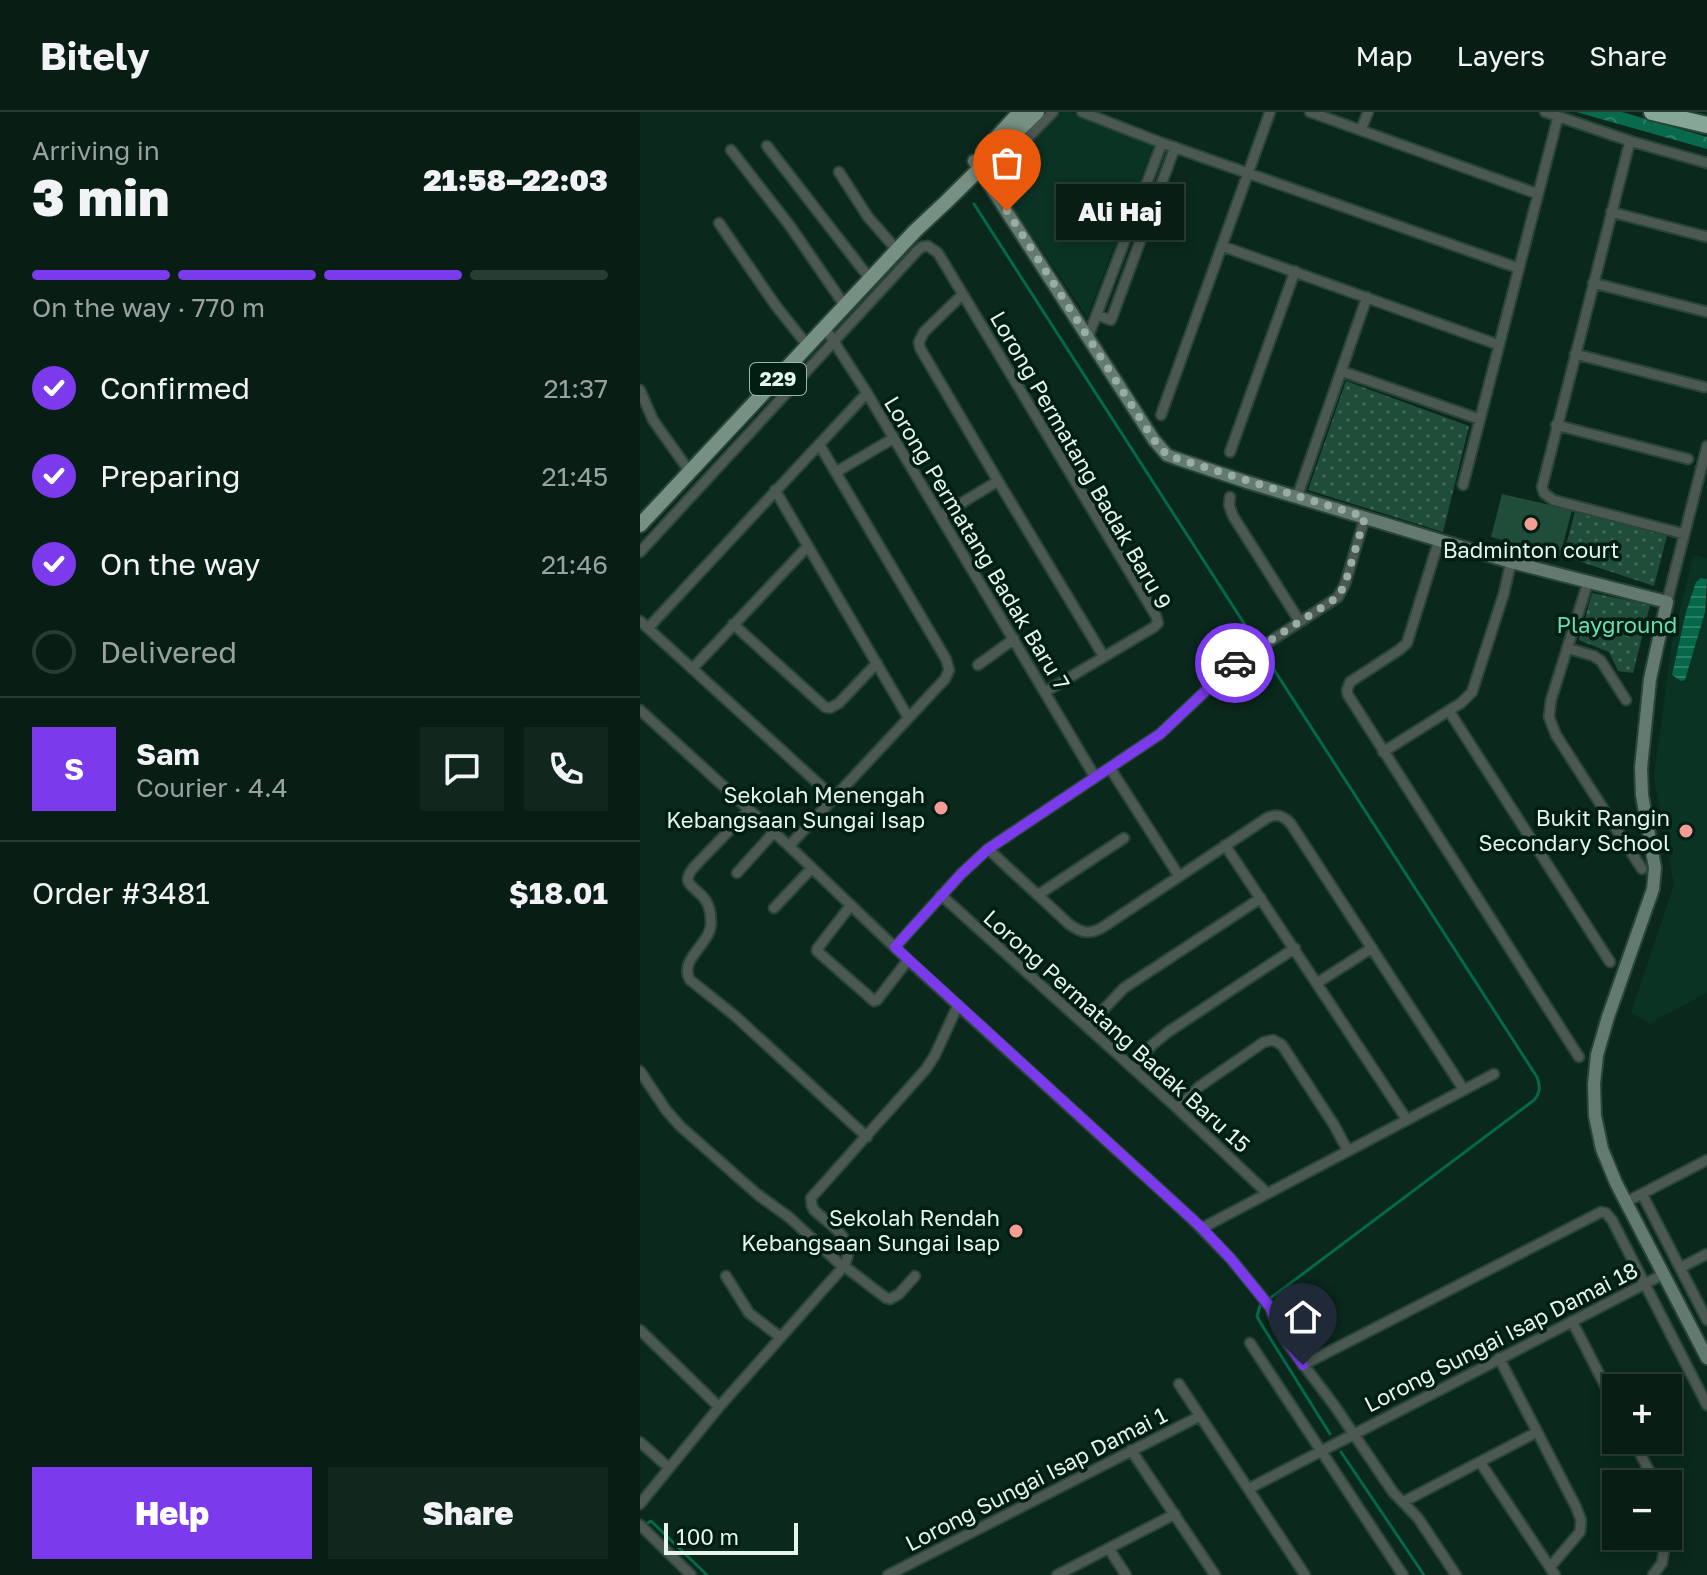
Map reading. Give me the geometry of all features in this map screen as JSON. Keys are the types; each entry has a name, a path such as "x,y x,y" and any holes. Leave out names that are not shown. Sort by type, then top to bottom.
{"highway":[{"path":"1652,112 1707,125"}],"main road":[{"name":"229","path":"980,170 1020,112"},
{"name":"229","path":"640,525 808,346 829,334 845,306 915,231 1037,112"}],"street":[{"path":"1053,112 980,170 1154,440 1167,455 1511,562 1667,602"},
{"path":"1082,112 1518,268"},
{"path":"1161,415 1270,112"},
{"path":"1310,112 1538,194"},
{"path":"1361,130 1368,112"},
{"path":"1545,112 1707,163"},
{"path":"1463,485 1558,117"},
{"path":"1630,141 1556,425 1543,480 1544,493 1553,500 1684,534"},
{"path":"1088,337 1162,143"},
{"path":"767,146 870,279"},
{"path":"1097,315 1111,320 1175,147"},
{"path":"731,150 790,226 845,306"},
{"path":"839,172 868,217 897,250"},
{"path":"1611,212 1707,237"},
{"path":"719,223 776,306 808,346"},
{"name":"Lorong Permatang Badak Baru 9","path":"829,334 922,247 928,246 938,253 1158,623 1045,692"},
{"path":"1222,246 1499,345"},
{"path":"1230,452 1295,271"},
{"path":"1593,283 1707,312"},
{"path":"962,295 924,332 919,342 923,354 1104,657"},
{"path":"1297,497 1367,297"},
{"path":"640,552 829,334"},
{"name":"Lorong Permatang Badak Baru 7","path":"829,334 1095,777"},
{"path":"1575,354 1704,387"},
{"path":"1341,371 1479,419"},
{"path":"640,390 650,414 690,472"},
{"path":"833,797 644,624 867,393"},
{"path":"1556,425 1688,459"},
{"path":"836,472 894,438"},
{"path":"789,846 945,679 949,670 819,444"},
{"path":"1707,446 1650,679 1641,768 1655,879 1601,1039 1595,1070 1594,1107 1608,1166 1707,1358"},
{"path":"940,516 998,481"},
{"path":"775,490 908,717"},
{"path":"1230,497 1233,516 1300,622"},
{"path":"895,947 941,895 988,849 1160,734 1231,667 1332,601 1342,591 1365,517"},
{"path":"1439,540 1407,643 1350,682 1347,690 1350,701 1579,1057"},
{"path":"692,669 808,546"},
{"path":"1383,752 1468,698 1475,685 1511,562"},
{"path":"1588,582 1551,700 1549,717 1551,726 1642,869"},
{"path":"733,624 825,707 839,703 877,663"},
{"path":"978,665 1014,639"},
{"path":"1567,648 1601,661 1626,700"},
{"path":"640,710 1202,1228 1270,1307 1279,1330 1303,1365 1393,1492 1418,1518 1456,1575"},
{"path":"1449,711 1610,962"},
{"path":"1110,768 1179,876"},
{"path":"749,810 688,876 690,885 707,904 711,926 709,934 687,964 687,974 690,980 734,1015 867,1137"},
{"path":"988,849 1069,924 1086,933 1098,930 1272,815 1282,816 1291,824 1464,1090"},
{"path":"737,873 774,832"},
{"path":"1038,895 1124,838"},
{"path":"1225,845 1407,1120"},
{"path":"774,908 812,868"},
{"name":"Lorong Permatang Badak Baru 15","path":"941,895 1267,1193"},
{"path":"1087,1027 1124,988 1261,898"},
{"path":"851,905 817,951 874,1001 908,960"},
{"path":"1133,1068 1152,1045 1168,1032 1295,948"},
{"path":"1317,983 1372,948"},
{"path":"640,1504 719,1407 843,1266 849,1254 847,1242 814,1210 811,1198 926,1069 958,1005"},
{"path":"1177,1108 1200,1086 1264,1042 1273,1040 1282,1045 1348,1151"},
{"path":"640,1071 680,1126 843,1266 890,1299 899,1294 915,1276"},
{"path":"1202,1228 1494,1074"},
{"path":"1626,1202 1707,1160"},
{"path":"1642,1194 1707,1320"},
{"path":"1303,1365 1601,1212 1609,1216 1707,1405"},
{"path":"1680,1268 1707,1254"},
{"name":"Lorong Sungai Isap Damai 18","path":"1248,1489 1664,1274"},
{"path":"726,1276 749,1313 780,1337"},
{"path":"1572,1321 1602,1380"},
{"path":"640,1330 719,1407"},
{"path":"1250,1343 1403,1575"},
{"path":"1480,1462 1552,1571 1577,1537 1581,1526 1576,1507 1499,1358"},
{"path":"1179,1384 1305,1575"},
{"name":"Lorong Sungai Isap Damai 1","path":"889,1575 1200,1416"},
{"path":"1403,1502 1537,1432"},
{"path":"640,1442 669,1468"},
{"path":"1131,1450 1215,1575"},
{"path":"1057,1575 1175,1514"},
{"path":"640,1525 691,1575"},
{"path":"1109,1549 1126,1575"},
{"path":"1653,1575 1662,1563 1664,1550"}],"shaded area":[{"path":"1060,112 1070,112 1155,142 1087,317 994,179"},
{"name":"Bukit Rangin Secondary School","path":"1693,555 1707,558 1707,993 1649,1024 1631,1012 1674,885 1654,777 1672,642"},
{"path":"1701,578 1707,579 1705,612 1685,680 1681,681 1672,675 1686,612 1696,582"}],"green space":[{"path":"1576,112 1622,112 1707,137 1707,149"},
{"path":"1346,381 1469,426 1443,532 1308,490"},
{"name":"Badminton court","path":"1502,494 1572,510 1560,556 1491,537"},
{"name":"Playground","path":"1575,512 1668,532 1654,586 1563,556"},
{"name":"Playground","path":"1592,593 1650,605 1633,673 1618,671 1609,652 1579,640"}],"waterway":[{"path":"974,204 1258,645"},
{"path":"1262,651 1537,1077 1539,1086 1534,1100 1260,1306 1257,1316 1260,1322 1330,1434"},
{"path":"1341,1452 1424,1575"},
{"path":"642,1526 651,1521 707,1575"}],"way so far":[{"path":"1007,211 1154,440 1167,455 1365,517 1345,584 1338,597 1235,663"}],"place":[{"name":"Ali Haj","path":"1007,211"},
{"name":"Badminton court","path":"1531,524"},
{"name":"Sekolah Menengah Kebangsaan Sungai Isap","path":"941,808"},
{"name":"Bukit Rangin Secondary School","path":"1686,831"},
{"name":"Sekolah Rendah Kebangsaan Sungai Isap","path":"1016,1231"}],"route":[{"path":"1235,663 1160,734 988,849 895,947 1202,1228 1270,1307 1279,1330 1303,1365"}]}
